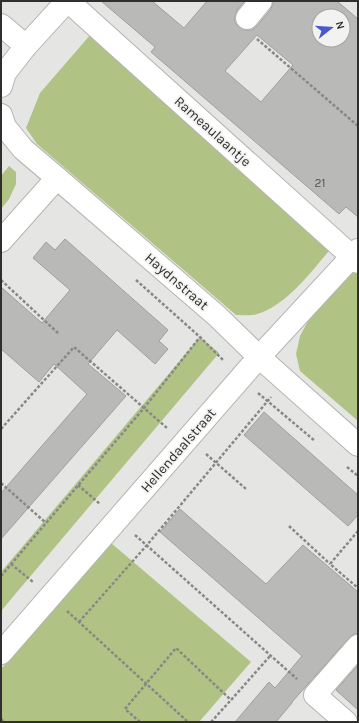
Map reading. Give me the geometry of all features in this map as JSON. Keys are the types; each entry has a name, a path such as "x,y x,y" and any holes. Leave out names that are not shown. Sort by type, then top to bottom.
{"street":[{"path":"1,86 5,73 26,46 68,1"},
{"name":"Rameaulaantje","path":"68,1 356,256"},
{"path":"247,18 261,1"},
{"path":"1,24 26,46"},
{"name":"Haydnstraat","path":"1,115 5,128 23,149 217,316 259,357 358,445"},
{"path":"1,241 57,178"},
{"name":"Hellendaalstraat","path":"1,653 259,357 356,256"},
{"path":"346,722 315,695 358,646"}],"path":[{"path":"247,18 245,28 358,126"},
{"path":"1,280 59,334"},
{"path":"1,576 144,408 217,316"},
{"path":"200,337 241,378"},
{"path":"1,429 74,347 184,443"},
{"path":"79,622 285,380"},
{"path":"267,402 316,442"},
{"path":"216,462 246,489"},
{"path":"346,466 358,476"},
{"path":"1,483 46,523"},
{"path":"78,485 315,695"},
{"path":"289,526 358,588"},
{"path":"330,564 358,531"},
{"path":"51,596 188,722"},
{"path":"140,722 125,709 176,648 231,700"},
{"path":"212,722 271,655"},
{"path":"1,719 4,722"}],"green space":[{"path":"91,34 334,245 309,275 279,303 268,310 257,314 236,315 37,144 26,128 40,93"},
{"path":"9,166 16,172 16,184 9,199 1,209 1,176"},
{"path":"358,266 358,421 300,371 296,354 300,336 313,312"},
{"path":"200,337 219,353 1,611 1,572"},
{"path":"111,543 251,662 199,722 1,722 1,669"}],"building":[{"path":"101,1 152,1 184,28 207,1 245,1 237,10 235,23 245,30 252,30 271,9 273,1 337,1 345,8 311,8 311,48 351,48 351,13 358,19 358,217 346,207 339,214 151,52 155,47","holes":["257,35 293,65 261,102 225,71"]},
{"path":"65,239 168,330 159,341 168,349 155,364 117,330 88,364 126,396 1,539 1,493 87,394 54,364 39,382 1,349 1,287 42,323 70,290 33,258 46,242 55,250"},
{"path":"264,412 358,495 358,515 348,526 244,435"},
{"path":"180,509 266,584 303,545 358,592 358,634 354,634 349,638 276,722 235,722 269,682 275,688 302,656 160,532"},
{"path":"358,665 358,710 336,690"}]}
